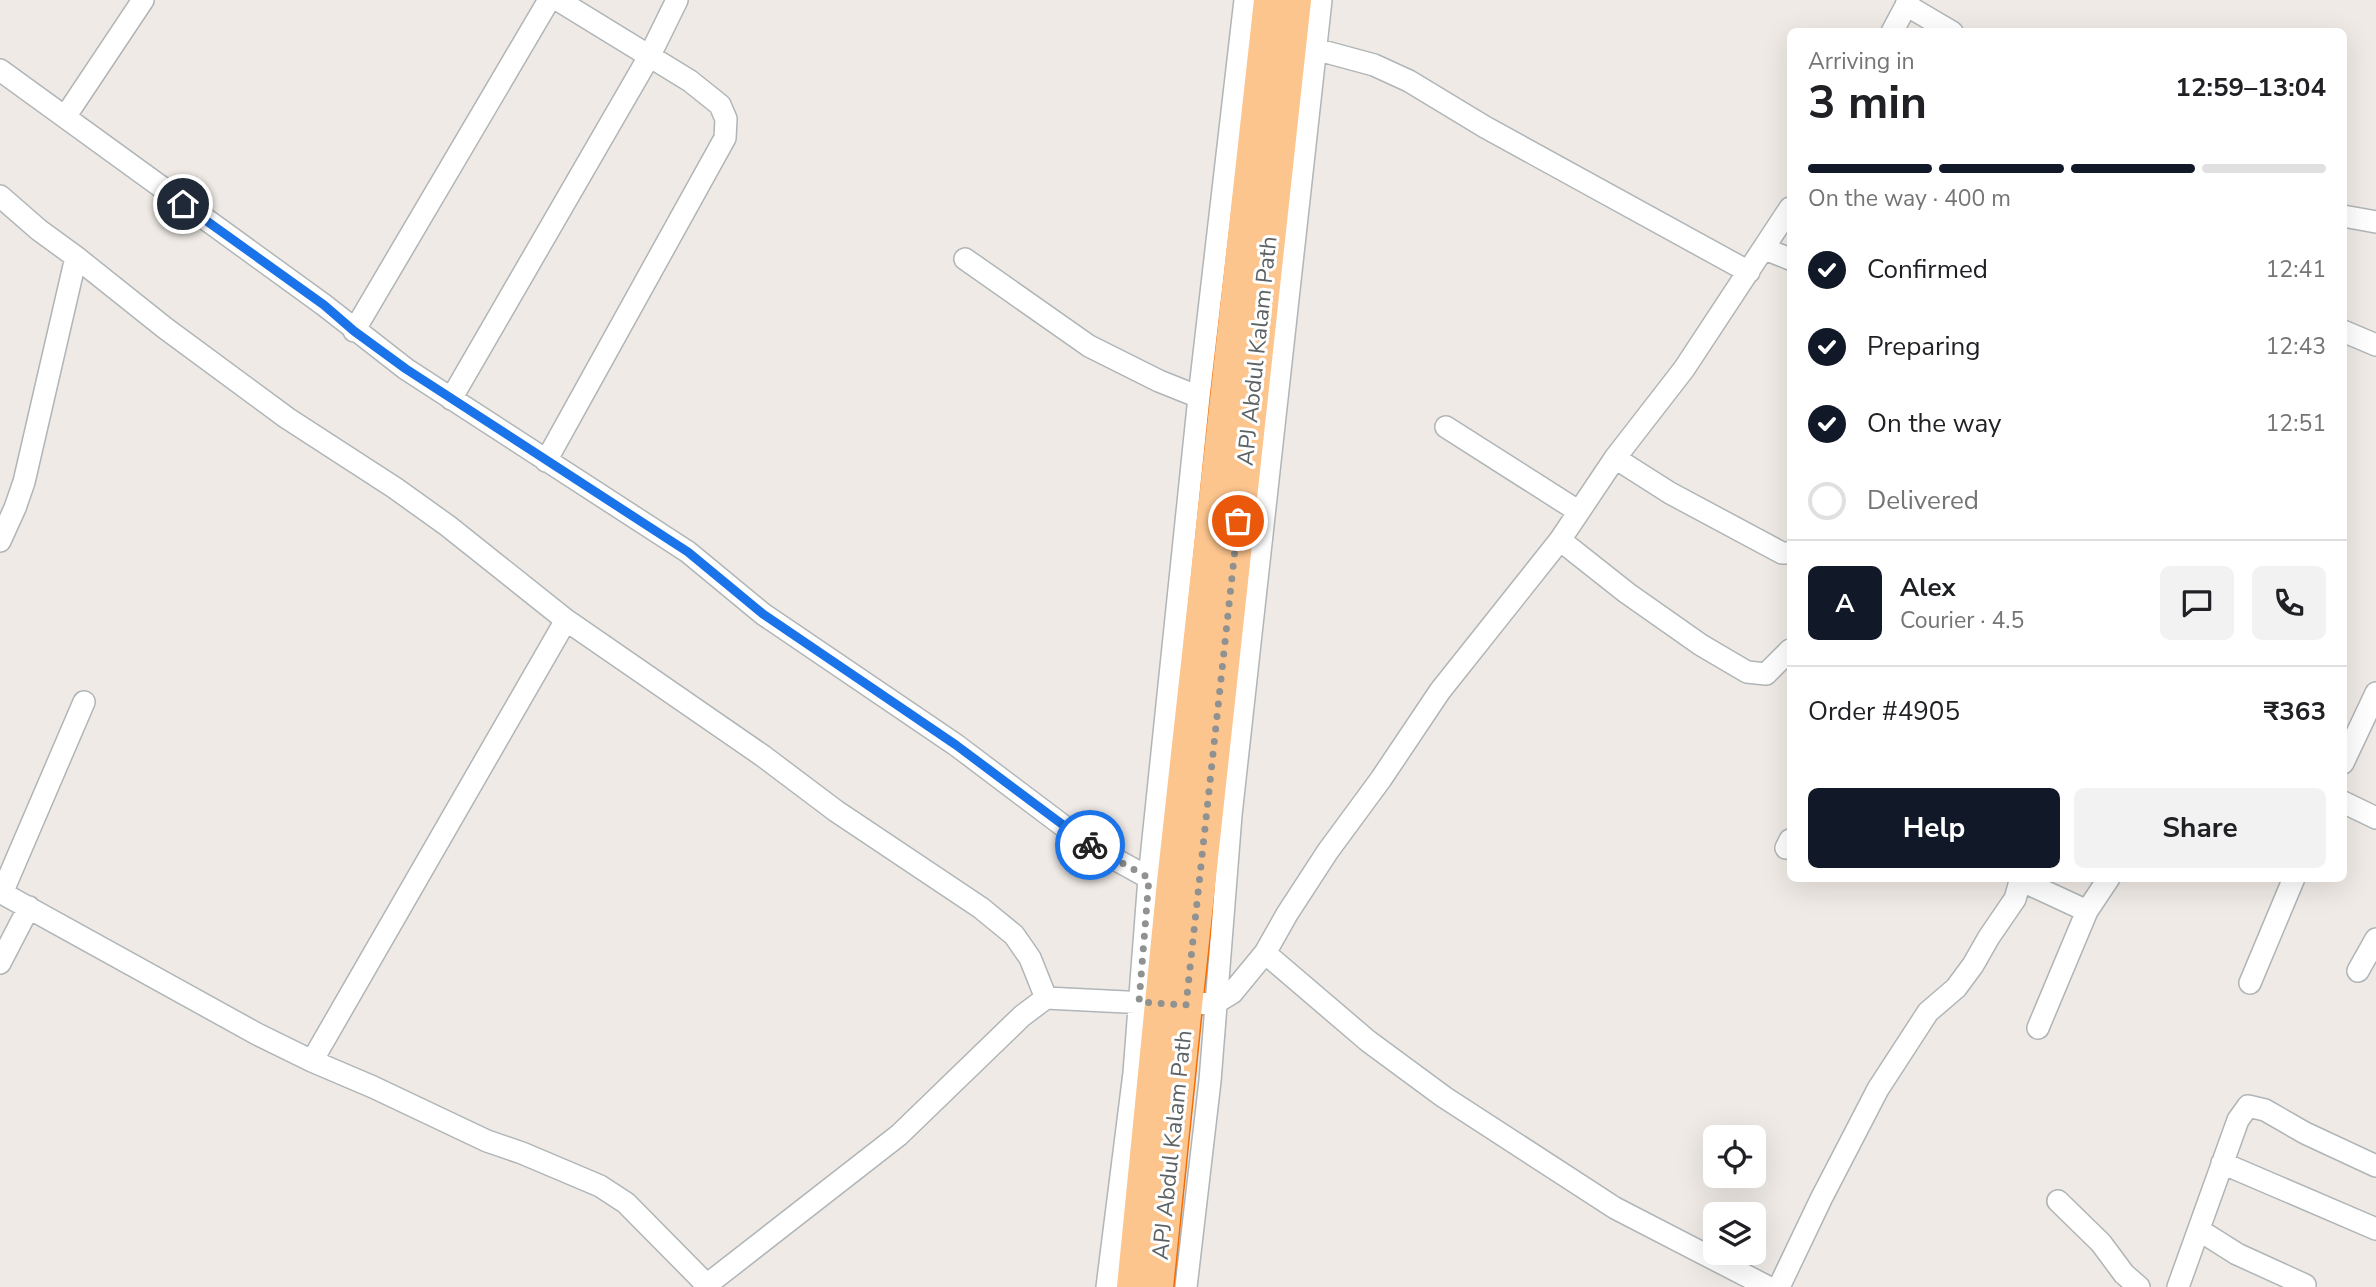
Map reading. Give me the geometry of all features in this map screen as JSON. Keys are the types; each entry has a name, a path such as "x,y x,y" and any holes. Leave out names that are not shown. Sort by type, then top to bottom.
{"highway":[{"name":"APJ Abdul Kalam Path","path":"1157,1287 1176,1003 1172,882 1270,0"},
{"name":"APJ Abdul Kalam Path","path":"1133,1287 1176,1003 1295,0"}],"street":[{"path":"65,117 143,0"},
{"path":"354,331 549,0"},
{"path":"546,461 725,138 726,119 720,105 690,81 558,0"},
{"path":"451,399 650,55 677,0"},
{"path":"1186,1287 1207,1111 1176,1003 1149,878 1199,397 1245,0"},
{"path":"1107,1287 1133,1073 1176,1003 1232,801 1321,0"},
{"path":"1894,28 1908,3 1946,28"},
{"path":"1315,49 1374,65 1409,81 1485,127 1749,272"},
{"path":"0,70 324,305 406,369 688,552 763,614 956,745 1086,843 1149,878"},
{"path":"0,196 38,230 276,410 375,474 448,526 566,620 763,756 859,827 981,908 1014,935 1030,958 1046,998"},
{"path":"84,702 1,892 257,1034 312,1061 487,1141 600,1185 626,1203 715,1284 899,1135 1022,1016 1046,998 1176,1003 1232,993 1265,953 1328,851 1381,779 1440,691 1560,540 1615,458 1684,369 1787,213"},
{"path":"2347,217 2376,222"},
{"path":"1765,249 1787,258"},
{"path":"0,541 15,508 32,452 76,257"},
{"path":"965,259 1089,346 1159,381 1199,397"},
{"path":"2347,333 2376,345"},
{"path":"1446,427 1578,510"},
{"path":"1615,458 1718,519 1782,553 1787,552"},
{"path":"1560,540 1700,645 1747,672 1766,674 1787,653"},
{"path":"312,1061 566,620"},
{"path":"2347,754 2376,692"},
{"path":"2347,804 2376,818"},
{"path":"1779,1287 1878,1089 1928,1012 1956,988 1973,965 2015,899 2020,882"},
{"path":"2027,882 2087,911"},
{"path":"2038,1028 2087,911 2106,882"},
{"path":"2250,983 2292,882"},
{"path":"0,963 29,907"},
{"path":"2358,971 2376,939"},
{"path":"1265,953 1368,1041 1444,1097 1615,1208 1768,1287"},
{"path":"2178,1287 2222,1163 2243,1111 2248,1106 2255,1106 2376,1166"},
{"path":"2222,1163 2376,1229"},
{"path":"2058,1201 2101,1243 2124,1274 2139,1287"},
{"path":"2199,1230 2237,1254 2305,1285"}],"way so far":[{"path":"1090,845 1149,878 1139,1002 1186,1005 1238,521"}],"route":[{"path":"183,204 324,305 406,369 688,552 763,614 956,745 1090,845"}]}
